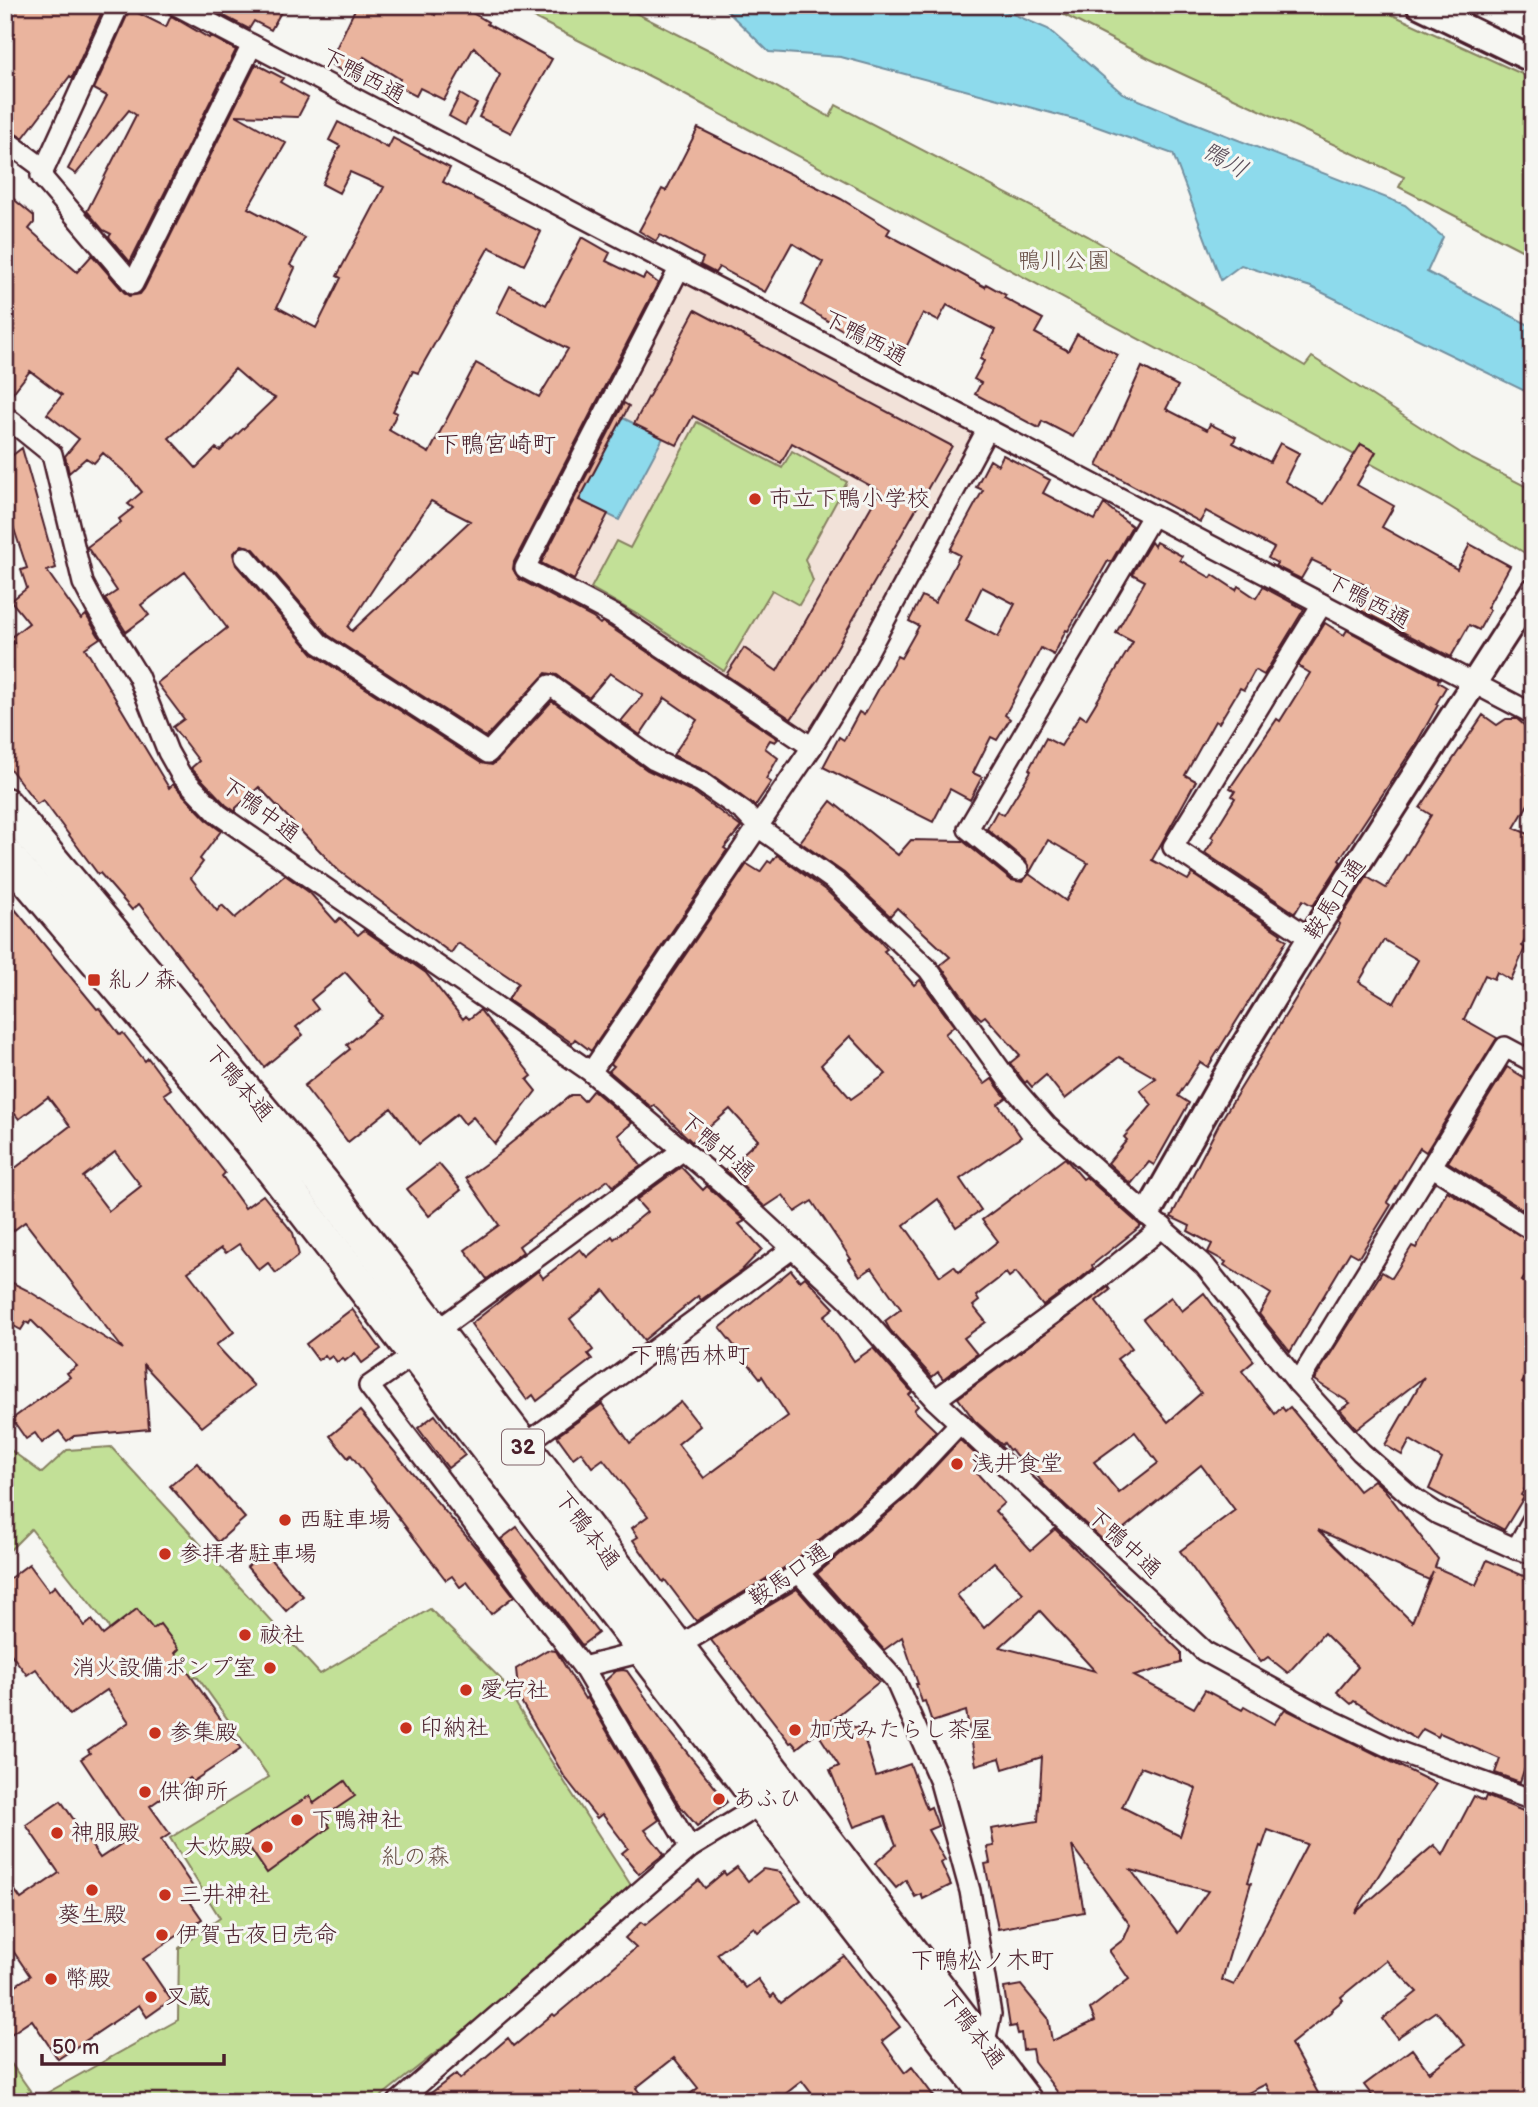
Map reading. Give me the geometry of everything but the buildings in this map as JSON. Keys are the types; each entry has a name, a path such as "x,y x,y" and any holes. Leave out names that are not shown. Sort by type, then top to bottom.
{"main road":[{"name":"下鴨本通","path":"5,804 322,1182 425,1343 646,1651 772,1793 973,2054 1026,2102"},
{"name":"下鴨本通","path":"5,853 258,1152 425,1343 523,1446 677,1647 772,1793"},
{"name":"下鴨本通","path":"973,2054 992,2102"}],"street":[{"path":"119,5 41,176 133,284 252,45"},
{"name":"下鴨西通","path":"176,5 1533,714"},
{"path":"1419,5 1533,61"},
{"path":"5,140 43,168"},
{"path":"679,269 525,568 616,616 813,747"},
{"name":"下鴨中通","path":"5,416 52,454 83,583 138,677 168,752 181,775 218,814 591,1072 683,1150 848,1300 935,1401 1204,1651 1319,1714 1397,1751 1533,1800"},
{"path":"591,1072 813,747 850,685 987,430"},
{"path":"1018,870 968,829 1152,516"},
{"path":"245,557 320,644 488,753 550,685 654,760 701,782 744,812 758,827 836,882 928,969 1012,1086 1047,1126 1205,1266 1298,1383 1361,1452 1412,1497 1438,1514 1524,1551 1533,1519"},
{"name":"鞍馬口通","path":"935,1401 1088,1288 1155,1220 1235,1060 1310,938 1533,591"},
{"path":"1310,938 1173,847 1322,604"},
{"path":"1298,1383 1505,1048 1533,1062"},
{"path":"683,1150 369,1386 583,1667 690,1848"},
{"path":"1433,1167 1533,1231"},
{"path":"523,1446 793,1248"},
{"name":"鞍馬口通","path":"583,1667 646,1651 677,1647 799,1573 899,1488 960,1423"},
{"path":"799,1573 895,1680 940,1782 970,1891 992,2014 973,2054"},
{"path":"410,2098 690,1848 744,1815 772,1793"}],"shaded area":[{"name":"市立下鴨小学校","path":"688,280 977,436 809,738 539,568 537,562 679,283"}],"green space":[{"name":"鴨川公園","path":"509,5 620,5 721,56 830,117 836,105 1088,236 1305,366 1312,357 1464,455 1533,490 1533,558 1442,502 659,81"},
{"path":"1045,5 1371,5 1533,79 1533,256 1399,187 1404,177 1150,59"},
{"path":"697,422 782,468 792,451 847,482 805,559 813,581 799,605 772,590 724,671 642,617 591,588 616,541 630,548"},
{"name":"糺の森","path":"5,1446 42,1473 67,1450 111,1447 320,1674 430,1609 501,1679 634,1890 601,1921 374,2102 5,2102 5,2055 36,2099 178,2020 179,1948 220,1918 170,1838 269,1777 198,1678 119,1661 108,1626 31,1529 5,1555"}],"water":[{"name":"鴨川","path":"721,5 992,5 1048,29 1122,93 1405,205 1443,237 1427,272 1533,327 1533,395 1311,287 1241,265 1221,280 1173,154 1081,121 841,57 769,52"},
{"path":"623,418 663,438 619,520 579,500"}],"place":[{"name":"市立下鴨小学校","path":"755,499"},
{"name":"糺ノ森","path":"94,980"},
{"name":"浅井食堂","path":"957,1464"},
{"name":"西駐車場","path":"285,1520"},
{"name":"参拝者駐車場","path":"165,1554"},
{"name":"祓社","path":"245,1635"},
{"name":"消火設備ポンプ室","path":"270,1668"},
{"name":"愛宕社","path":"466,1690"},
{"name":"印納社","path":"406,1728"},
{"name":"加茂みたらし茶屋","path":"795,1730"},
{"name":"参集殿","path":"155,1733"},
{"name":"供御所","path":"145,1792"},
{"name":"あふひ","path":"719,1799"},
{"name":"下鴨神社","path":"297,1820"},
{"name":"神服殿","path":"57,1833"},
{"name":"大炊殿","path":"267,1847"},
{"name":"葵生殿","path":"92,1890"},
{"name":"三井神社","path":"165,1895"},
{"name":"伊賀古夜日売命","path":"162,1935"},
{"name":"幣殿","path":"51,1979"},
{"name":"叉蔵","path":"151,1997"}],"district":[{"name":"下鴨宮崎町","path":"496,444"},
{"name":"下鴨西林町","path":"690,1355"},
{"name":"下鴨松ノ木町","path":"982,1960"}]}
